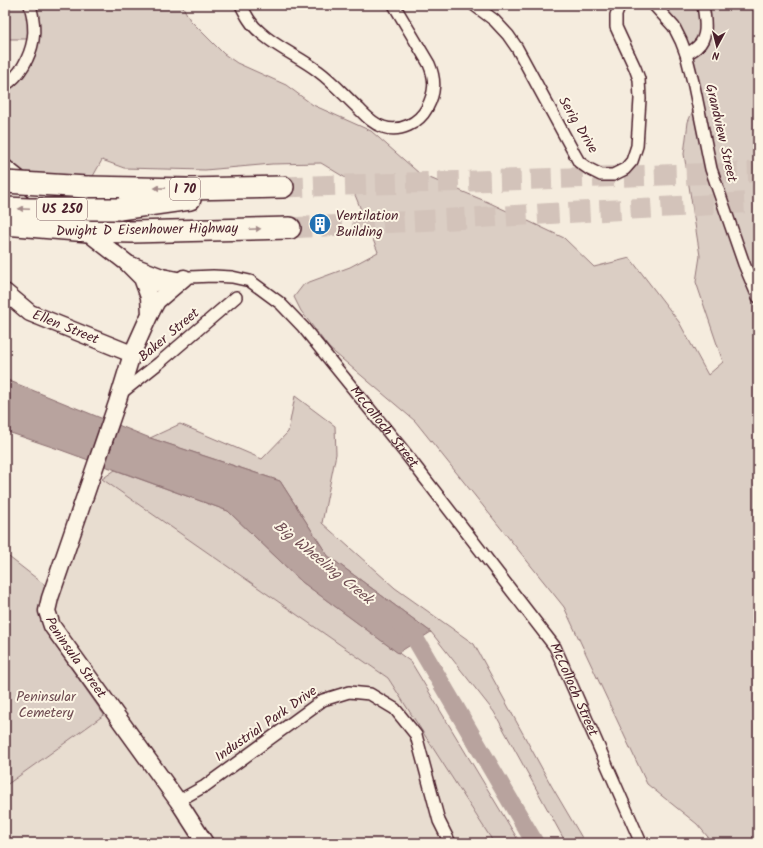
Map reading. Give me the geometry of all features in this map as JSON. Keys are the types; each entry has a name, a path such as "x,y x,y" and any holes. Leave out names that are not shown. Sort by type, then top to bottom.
{"highway":[{"name":"I 70","path":"5,182 86,187 187,189 283,187"},
{"name":"US 250","path":"5,208 118,209 283,187"},
{"name":"US 250","path":"5,224 88,231"},
{"name":"Dwight D Eisenhower Highway","path":"5,233 88,231 132,232 290,228"}],"street":[{"path":"5,85 16,76 23,66 30,50 33,39 33,23 30,5"},
{"path":"241,5 249,20 259,32 319,72 372,121 383,127 394,129 406,126 416,121 424,113 432,99 434,83 429,64 394,5"},
{"name":"Serig Drive","path":"474,5 494,20 508,35 517,48 579,162 601,175 613,175 625,169 632,161 637,146 640,99 638,79 635,68 616,27 616,15 620,5"},
{"name":"Grandview Street","path":"654,5 674,27 686,54 711,169 744,264 758,297"},
{"path":"686,54 697,48 704,33 706,22 703,5"},
{"path":"5,168 127,263 142,278 149,296 150,314"},
{"path":"127,263 162,277 181,279"},
{"name":"McColloch Street","path":"146,288 190,277 232,277 250,281 280,303 303,327 406,454 555,647 641,843"},
{"name":"Peninsula Street","path":"181,279 158,301 150,314 132,354 50,598 47,611 52,626 178,801 205,843"},
{"name":"Ellen Street","path":"5,292 30,313 132,354"},
{"name":"Baker Street","path":"118,398 236,297"},
{"name":"Industrial Park Drive","path":"178,801 205,786 323,700 349,692 370,694 395,710 416,735 439,821 450,843"}],"shaded area":[{"path":"102,479 388,678 494,843 5,843 5,786 117,705 52,614"}],"green space":[{"path":"5,5 182,5 190,20 224,54 237,63 286,85 313,105 371,131 420,174 490,203 564,238 594,267 630,258 679,322 708,375 723,362 696,282 700,256 684,154 688,122 697,100 686,54 654,5 758,5 758,843 713,843 697,824 647,784 564,607 415,421 329,348 301,311 294,297 304,284 350,267 378,252 349,180 321,163 272,164 205,170 124,168 102,160 87,187 30,184 5,167 5,85 9,83 33,39 5,39"},
{"path":"295,396 335,426 336,454 322,523 395,588 474,644 551,785 585,843 566,843 494,712 431,632 328,556 280,481 150,438 180,424 262,459 288,432"},
{"path":"115,470 228,511 302,582 411,662 520,843 494,843 388,678 102,479"},
{"name":"Peninsular Cemetery","path":"5,554 45,585 40,605 46,633 104,715 5,786"}],"water":[{"path":"5,379 150,438 280,481 328,556 431,632 398,653 302,582 228,511 5,431"}],"waterway":[{"name":"Big Wheeling Creek","path":"401,625 413,635 535,843"}],"tunnel":[{"path":"283,187 758,172"},
{"path":"290,228 758,202"}],"place":[{"name":"Ventilation Building","path":"320,224"}]}
